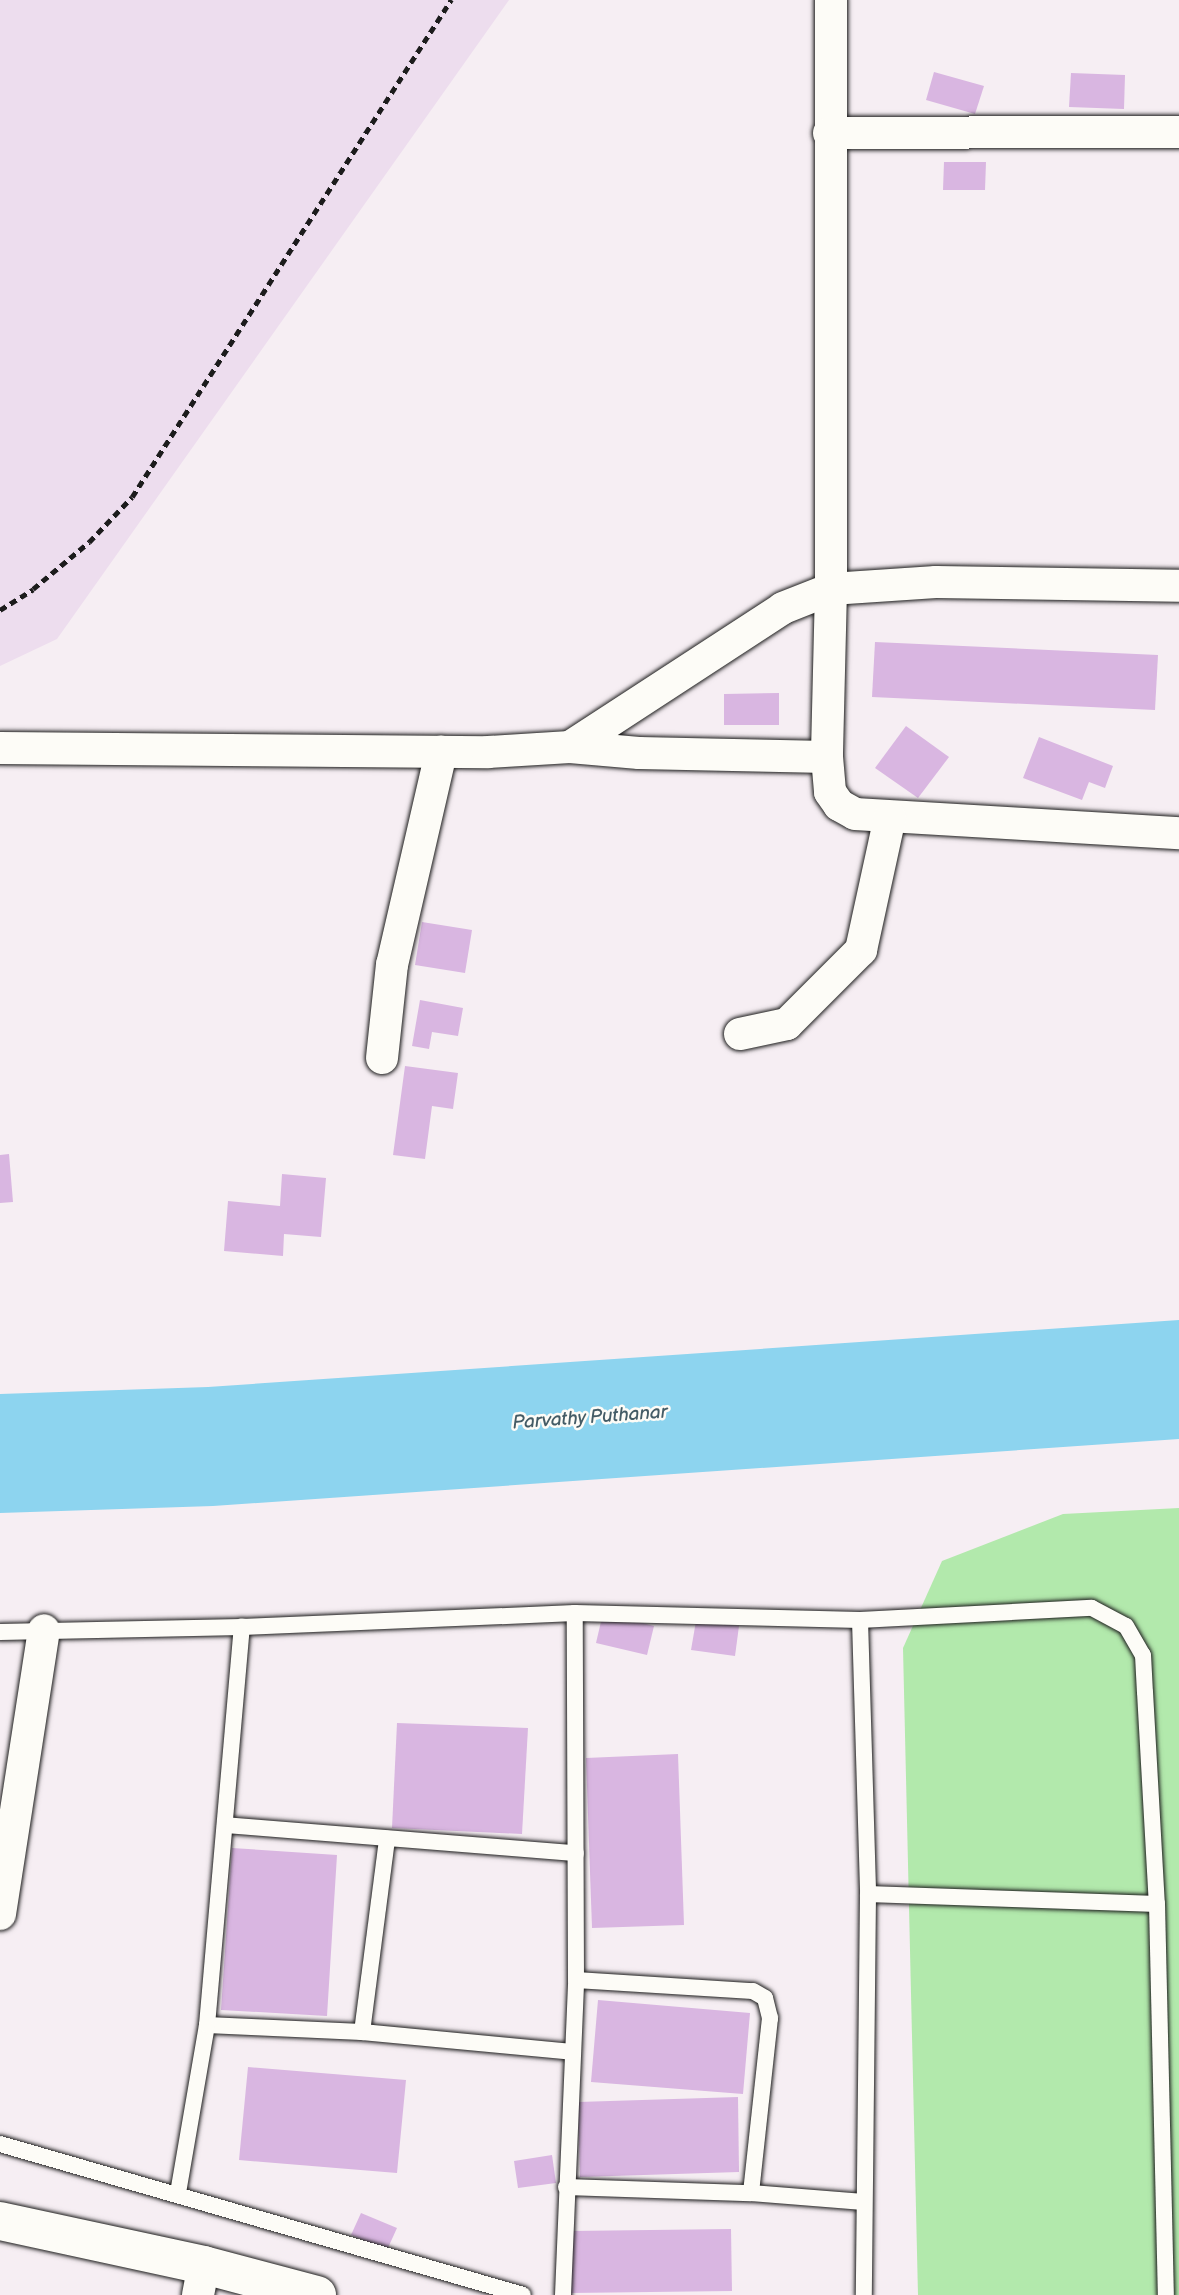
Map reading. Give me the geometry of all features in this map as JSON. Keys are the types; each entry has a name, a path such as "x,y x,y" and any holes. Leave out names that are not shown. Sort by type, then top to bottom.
{"main road":[{"path":"0,2221 201,2280 317,2295"}],"street":[{"path":"831,0 831,589 827,757 830,792 839,805 855,814 1179,833"},
{"path":"829,134 1179,132"},
{"path":"570,747 783,608 831,589 936,582 1179,586"},
{"path":"0,748 531,752 570,747 639,753 827,757"},
{"path":"382,1058 392,965 441,752"},
{"path":"740,1034 787,1024 861,950 890,817"},
{"path":"0,1914 44,1630"}],"lane":[{"path":"0,1632 242,1627 575,1613 860,1620 1092,1608 1126,1626 1143,1655 1157,1903 1166,2295"},
{"path":"563,2295 576,1980 575,1613"},
{"path":"860,1620 868,1894 864,2295"},
{"path":"178,2193 207,2025 242,1627"},
{"path":"225,1825 576,1853"},
{"path":"362,2032 387,1839"},
{"path":"868,1894 1157,1903"},
{"path":"576,1980 753,1991 765,1998 770,2018 751,2193"},
{"path":"207,2025 362,2032 572,2052"},
{"path":"0,2144 178,2193 523,2295"},
{"path":"566,2186 751,2193 864,2202"}],"path":[{"path":"0,610 33,589 89,542 132,497 451,0"}],"shaded area":[{"path":"0,0 509,0 57,639 0,666"}],"green space":[{"path":"1179,1508 1179,2295 918,2295 903,1648 942,1561 1063,1514"}],"water":[{"name":"Parvathy Puthanar","path":"1179,1320 1179,1439 213,1506 0,1513 0,1394 208,1387"}],"building":[{"path":"934,72 984,86 975,114 926,100"},
{"path":"1071,73 1125,75 1124,109 1069,107"},
{"path":"944,162 986,162 985,190 943,190"},
{"path":"875,642 1158,655 1155,710 872,697"},
{"path":"779,693 779,725 724,725 724,694"},
{"path":"906,726 949,757 918,798 875,768"},
{"path":"1039,737 1113,766 1105,788 1089,782 1082,800 1023,778"},
{"path":"422,922 472,930 465,973 415,965"},
{"path":"420,1000 463,1008 458,1036 432,1032 429,1049 412,1046"},
{"path":"405,1066 458,1073 453,1109 432,1106 425,1159 393,1155"},
{"path":"9,1154 13,1202 0,1203 0,1155"},
{"path":"282,1174 326,1178 321,1237 284,1234 283,1256 224,1251 228,1201 280,1206"},
{"path":"603,1613 654,1626 647,1655 596,1643"},
{"path":"696,1621 739,1626 735,1656 691,1650"},
{"path":"397,1723 528,1728 522,1834 392,1828"},
{"path":"678,1754 684,1925 592,1928 586,1758"},
{"path":"232,1848 337,1855 327,2016 221,2010"},
{"path":"598,2000 750,2013 743,2094 591,2082"},
{"path":"248,2067 406,2080 397,2173 239,2160"},
{"path":"738,2097 739,2172 580,2177 578,2102"},
{"path":"552,2155 556,2183 518,2188 514,2161"},
{"path":"361,2213 397,2228 387,2250 351,2235"},
{"path":"731,2229 732,2291 570,2293 570,2231"}]}
